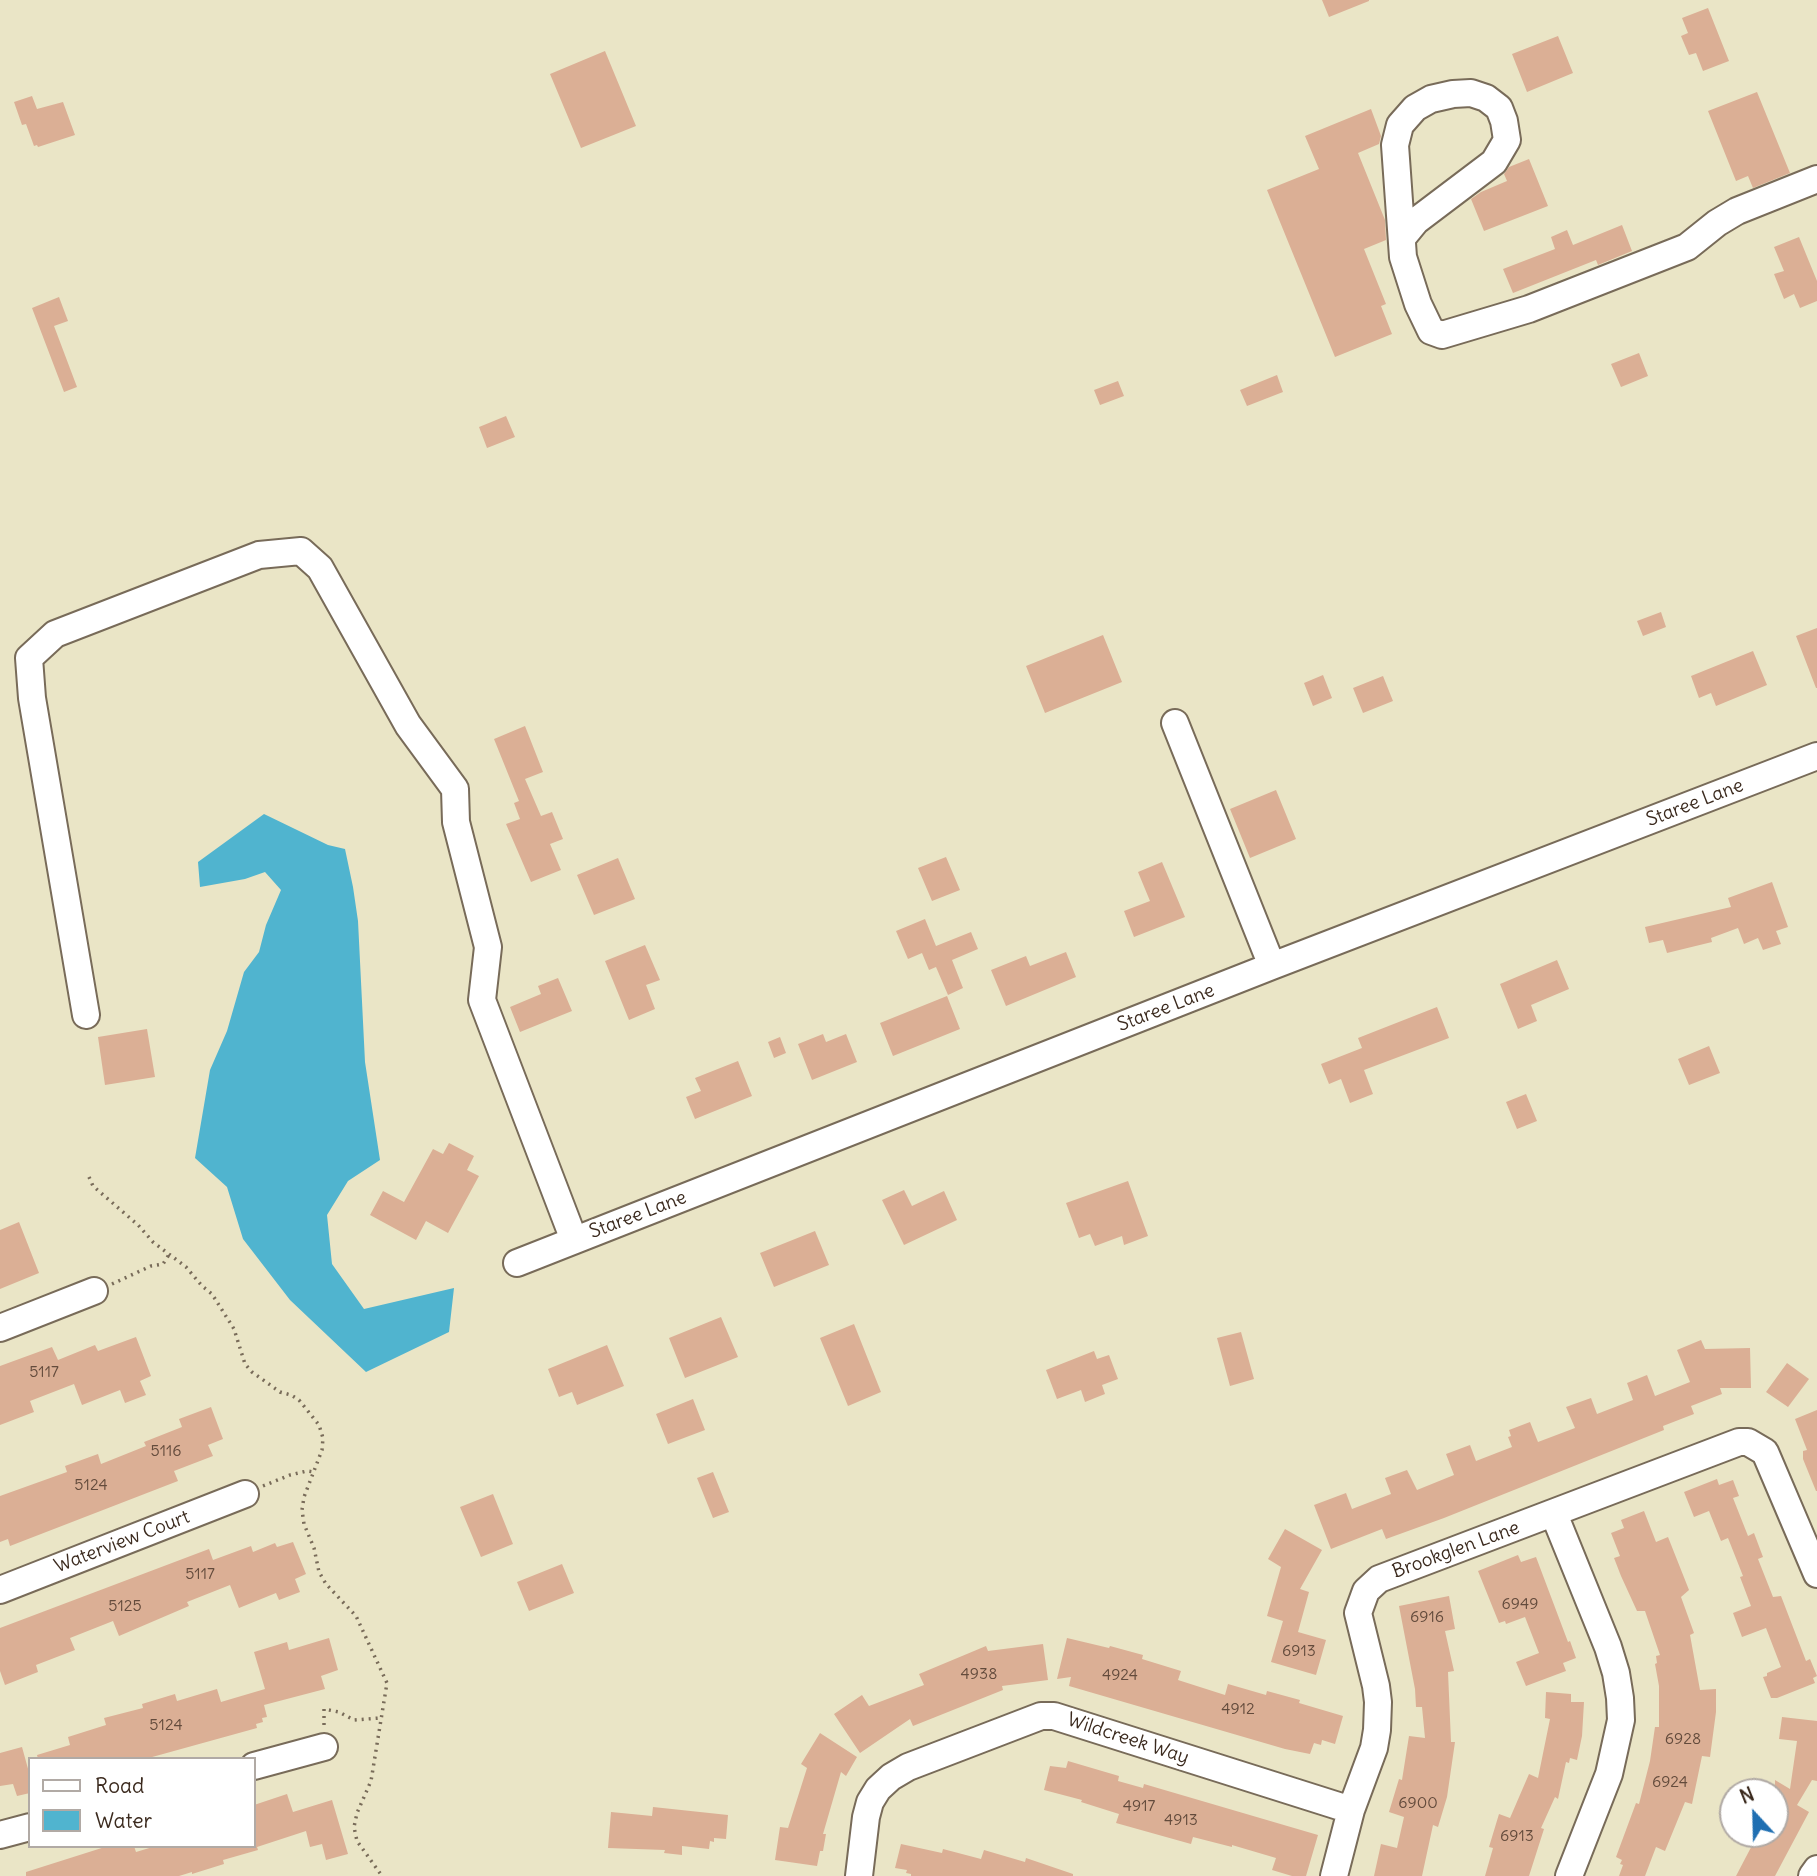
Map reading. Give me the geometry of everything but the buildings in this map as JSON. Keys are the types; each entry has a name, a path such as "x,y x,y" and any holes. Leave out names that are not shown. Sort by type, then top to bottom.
{"street":[{"path":"1402,238 1416,221 1494,162 1507,140 1499,108 1486,98 1471,93 1453,94 1431,99 1415,108 1400,125 1395,145 1403,257 1418,304 1431,331 1442,335 1528,309 1687,247 1737,211 1817,179"},
{"path":"86,1015 32,698 29,658 55,634 259,555 301,551 320,568 408,725 455,789 456,822 488,947 482,1000 574,1240"},
{"path":"1175,723 1272,966"},
{"name":"Staree Lane","path":"517,1263 1272,966 1817,756"},
{"path":"0,1328 94,1291"},
{"name":"Brookglen Lane","path":"1334,1876 1351,1810 1374,1748 1377,1730 1376,1686 1358,1613 1366,1591 1379,1579 1554,1514 1730,1444 1748,1442 1765,1452 1817,1574"},
{"name":"Waterview Court","path":"0,1590 245,1494"},
{"path":"1554,1514 1608,1647 1616,1673 1621,1720 1609,1773 1569,1876"},
{"name":"Wildcreek Way","path":"859,1876 866,1816 870,1802 884,1783 908,1767 1041,1716 1054,1716 1351,1810"},
{"path":"256,1765 324,1747"},
{"path":"0,1835 28,1828"},
{"path":"1812,1876 1817,1869"}],"path":[{"path":"89,1177 93,1186 138,1225 153,1242 186,1267 220,1305 233,1329 245,1364 280,1392 299,1400 314,1419 323,1438 304,1497 304,1524 314,1548 319,1572 326,1584 356,1616 387,1683 386,1703 380,1718 371,1781 354,1827 357,1841 382,1876"},
{"path":"94,1291 151,1266 163,1264 170,1253"},
{"path":"245,1494 290,1475 314,1472"},
{"path":"324,1747 324,1709 339,1712 354,1720 380,1718"}],"water":[{"path":"264,814 328,845 345,849 353,887 358,921 365,1062 380,1160 348,1181 327,1215 332,1264 364,1309 454,1288 449,1332 366,1372 290,1300 243,1239 227,1187 195,1158 210,1070 227,1031 244,972 259,952 266,925 281,890 265,872 245,879 200,887 198,862"}]}
